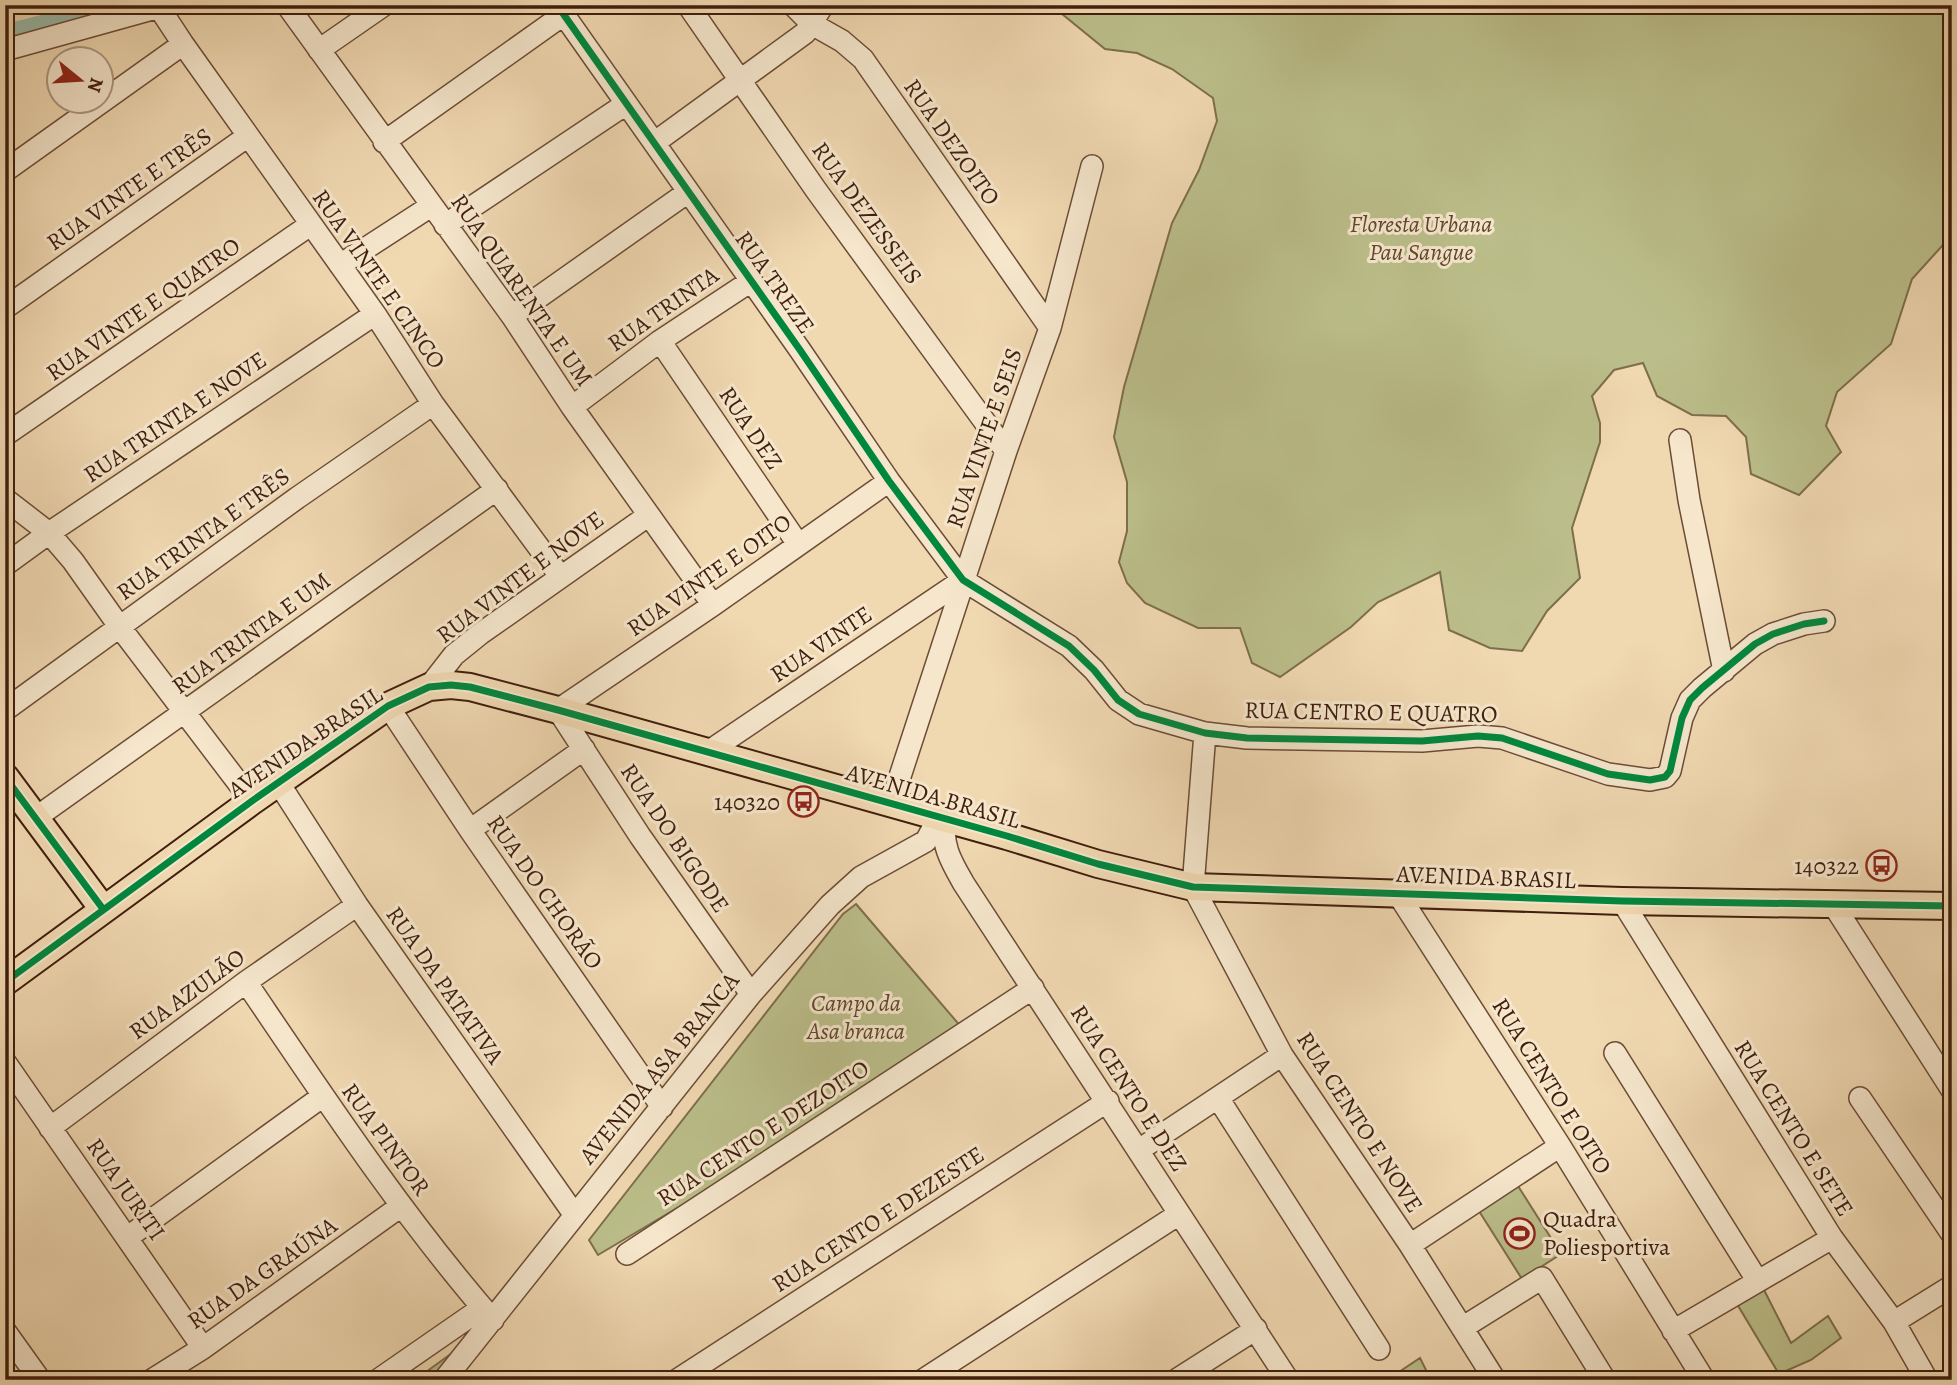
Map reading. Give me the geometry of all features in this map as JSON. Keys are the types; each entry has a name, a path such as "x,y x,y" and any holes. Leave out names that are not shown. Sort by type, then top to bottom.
{"main road":[{"name":"AVENIDA BRASIL","path":"5,982 278,782 388,706 429,687 451,685 470,687 558,710 1098,864 1193,887 1622,901 1952,906"},
{"path":"5,777 103,909"}],"street":[{"name":"RUA QUARENTA E UM","path":"287,5 512,316 572,407 713,605"},
{"path":"319,50 384,5"},
{"name":"RUA DEZESSEIS","path":"688,5 817,190 1006,451"},
{"name":"RUA DEZOITO","path":"793,5 812,24 842,41 863,59 1050,328"},
{"path":"654,143 805,33 823,5"},
{"path":"5,50 164,7"},
{"name":"RUA VINTE E CINCO","path":"164,7 183,44 375,314 433,404 560,576"},
{"path":"384,142 560,10"},
{"name":"RUA TREZE","path":"560,10 889,481 963,580"},
{"path":"5,171 183,44"},
{"path":"445,225 626,104"},
{"name":"RUA VINTE E TRÊS","path":"5,308 248,136"},
{"name":"RUA VINTE E SEIS","path":"891,804 1006,451 1050,328 1092,166"},
{"path":"512,316 688,192"},
{"path":"340,265 431,206"},
{"name":"RUA VINTE E QUATRO","path":"5,435 310,225"},
{"name":"RUA TRINTA","path":"572,407 660,341 751,281"},
{"name":"RUA TRINTA E NOVE","path":"5,565 375,314"},
{"name":"RUA DEZ","path":"660,341 799,544"},
{"name":"RUA TRINTA E TRÊS","path":"5,710 297,498 433,404"},
{"path":"1680,440 1689,500 1724,671"},
{"name":"RUA VINTE E OITO","path":"558,710 889,481"},
{"name":"RUA TRINTA E UM","path":"34,819 497,489"},
{"path":"5,499 49,533 74,561 119,626 252,801"},
{"name":"RUA VINTE E NOVE","path":"429,687 454,655 560,576 649,515"},
{"name":"RUA CENTRO E QUATRO","path":"963,580 1069,646 1094,670 1118,700 1139,714 1205,733 1248,738 1422,741 1478,736 1502,738 1608,774 1650,780 1665,777 1670,771 1682,718 1690,700 1755,644 1773,634 1824,621"},
{"name":"RUA VINTE","path":"708,752 963,580"},
{"name":"RUA DO CHORÃO","path":"388,706 470,830 662,1107"},
{"name":"RUA DO BIGODE","path":"558,710 640,836 751,994"},
{"path":"1193,887 1205,733"},
{"path":"470,830 584,749"},
{"name":"RUA DA PATATIVA","path":"278,782 357,905 574,1214"},
{"name":"AVENIDA ASA BRANCA","path":"444,1380 487,1314 574,1214 751,994 830,905 861,877 926,841 943,819"},
{"name":"RUA CENTO E DEZ","path":"943,819 943,834 951,862 1288,1380"},
{"name":"RUA CENTO E NOVE","path":"1193,887 1282,1055 1495,1380"},
{"name":"RUA CENTO E OITO","path":"1398,894 1560,1146 1704,1380"},
{"name":"RUA CENTO E SETE","path":"1622,901 1832,1238 1894,1322 1927,1380"},
{"path":"1833,904 1952,1090"},
{"name":"RUA AZULÃO","path":"50,1128 246,982 357,905"},
{"name":"RUA PINTOR","path":"246,982 323,1097 401,1206 487,1314"},
{"name":"RUA CENTO E DEZOITO","path":"627,1254 1034,988"},
{"path":"1615,1053 1757,1280"},
{"path":"1139,1150 1282,1055"},
{"name":"RUA JURITI","path":"5,1062 202,1348"},
{"path":"128,1237 323,1097"},
{"path":"1218,1098 1379,1349"},
{"path":"1860,1098 1952,1234"},
{"name":"RUA CENTO E DEZESTE","path":"677,1380 1108,1101"},
{"path":"1409,1245 1560,1146"},
{"name":"RUA DA GRAÚNA","path":"152,1380 202,1348 401,1206"},
{"path":"923,1380 1179,1214"},
{"path":"1673,1331 1832,1238"},
{"path":"1462,1328 1542,1278 1605,1380"},
{"path":"1894,1322 1952,1286"},
{"path":"378,1380 487,1314"},
{"path":"1176,1380 1256,1329"},
{"path":"8,1341 40,1380"}],"green space":[{"name":"Floresta Urbana Pau Sangue","path":"1051,5 1952,5 1952,235 1912,279 1891,344 1837,392 1826,426 1841,452 1799,495 1751,474 1746,437 1726,416 1692,415 1657,396 1643,363 1614,370 1592,396 1600,423 1600,442 1572,528 1580,578 1547,611 1522,651 1490,648 1449,630 1440,572 1378,602 1351,627 1280,677 1252,663 1240,628 1198,628 1145,603 1127,583 1119,562 1127,531 1127,482 1114,437 1124,387 1172,223 1199,170 1217,121 1213,98 1172,69 1137,53 1105,49"},
{"name":"Campo da Asa branca","path":"856,904 968,1035 598,1255 589,1240 843,914"},
{"name":"Quadra Poliesportiva","path":"1518,1186 1561,1254 1522,1279 1479,1211"},
{"path":"1763,1288 1791,1343 1828,1316 1841,1338 1811,1360 1779,1374 1737,1304"},
{"path":"470,1340 439,1380 415,1380"},
{"path":"1420,1358 1431,1380 1387,1380"}],"waterway":[{"path":"5,34 119,5"}],"cycle path":[{"path":"557,5 889,481 963,580 1069,646 1094,670 1118,700 1139,714 1205,733 1247,738 1422,741 1478,736 1502,738 1608,774 1650,780 1665,777 1670,771 1682,718 1690,700 1702,688 1755,644 1773,634 1824,621"},
{"path":"5,982 252,801 388,706 429,687 451,685 470,687 558,710 1098,864 1193,887 1622,901 1952,906"},
{"path":"5,777 103,909"}],"place":[{"name":"140320","path":"803,802"},
{"name":"140322","path":"1882,866"},
{"name":"Quadra Poliesportiva","path":"1520,1233"}]}
